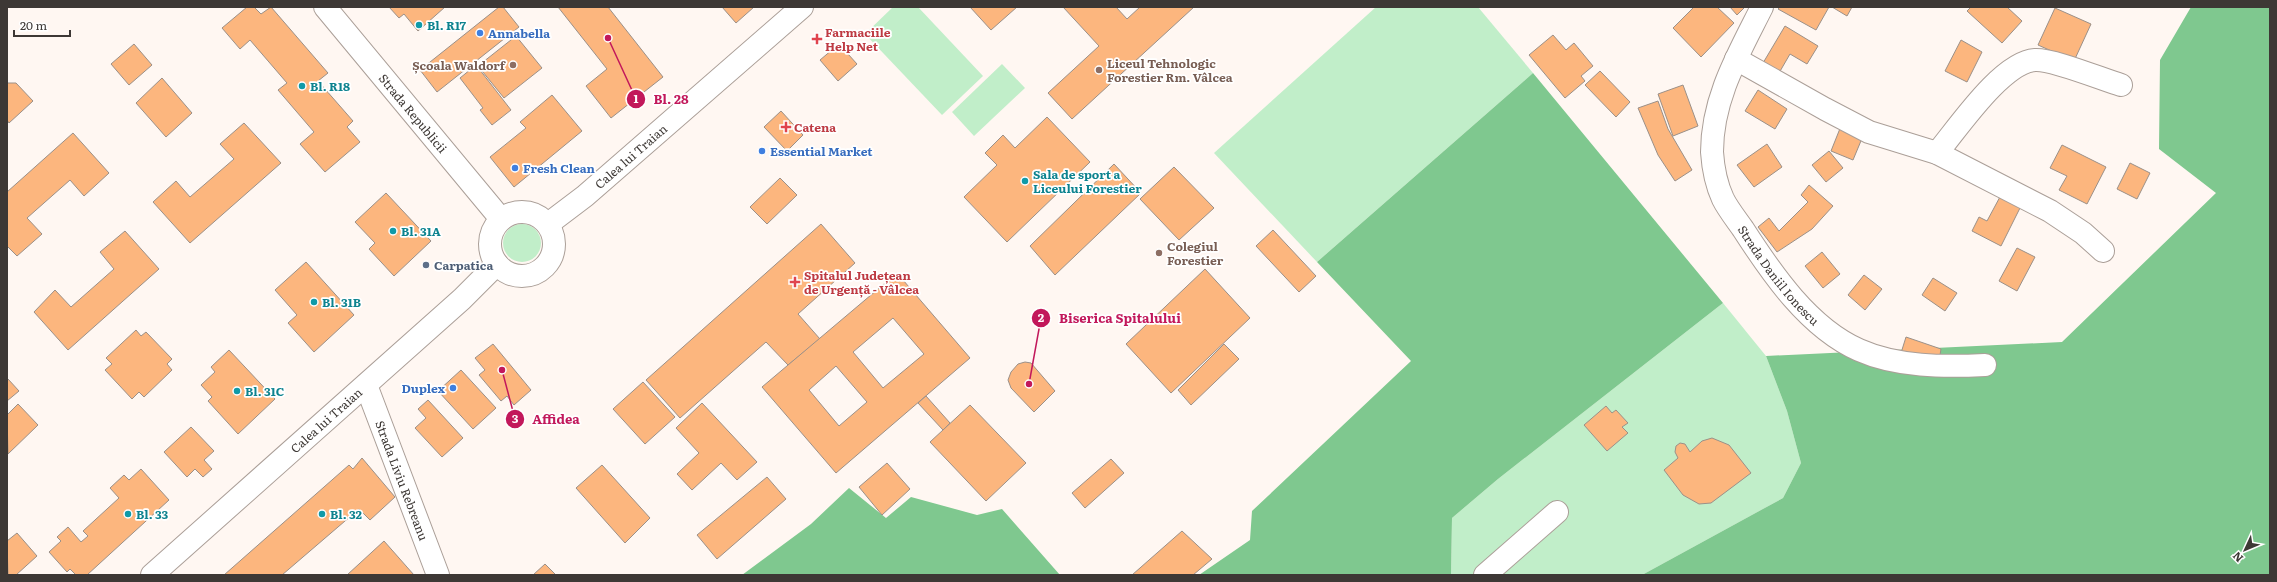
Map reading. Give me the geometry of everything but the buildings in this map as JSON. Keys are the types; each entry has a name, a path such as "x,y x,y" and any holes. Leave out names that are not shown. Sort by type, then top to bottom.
{"street":[{"name":"Strada Republicii","path":"325,7 501,219"},
{"name":"Calea lui Traian","path":"548,224 590,192 802,7"},
{"name":"Strada Daniil Ionescu","path":"1762,7 1724,84 1715,120 1712,151 1714,173 1723,199 1764,261 1801,305 1833,336 1860,350 1925,366 1984,366"},
{"path":"1736,59 1869,132 1937,154 2050,211 2083,233 2103,251"},
{"path":"1937,154 1999,79 2020,64 2035,60 2049,62 2121,85"},
{"path":"519,211 531,212 541,217 548,224 554,238 552,255 547,265 538,272 523,276 512,274 497,264 490,247 490,240 492,232 501,219 509,214 519,211"},
{"name":"Calea lui Traian","path":"152,575 366,386 462,299 497,264"},
{"name":"Strada Liviu Rebreanu","path":"366,386 438,575"},
{"path":"1485,575 1557,512"}],"green space":[{"path":"893,7 918,7 983,76 942,115 865,34"},
{"path":"1376,7 1478,7 1533,73 1317,262 1214,153"},
{"path":"2191,7 2270,7 2270,575 1642,575 1783,498 1801,463 1787,411 1766,356 2062,342 2216,193 2159,149 2160,60"},
{"path":"1002,64 1025,88 974,136 952,112"},
{"path":"1533,73 1723,303 1498,479 1452,518 1451,575 1199,575 1250,540 1252,511 1411,361 1317,262"},
{"path":"518,224 526,224 536,229 540,236 540,250 536,257 526,262 518,262 508,257 506,254 503,247 503,239 508,229 511,227"},
{"path":"1723,303 1766,356 1787,411 1801,463 1783,498 1642,575 1451,575 1452,518 1498,479"},
{"path":"849,488 886,518 911,497 977,515 1002,509 1060,575 742,575 811,524"}],"place":[{"name":"Bl. R17","path":"419,25"},
{"name":"Annabella","path":"480,33"},
{"name":"Bl. 28","path":"608,38"},
{"name":"Farmaciile Help Net","path":"817,39"},
{"name":"Școala Waldorf","path":"513,65"},
{"name":"Liceul Tehnologic Forestier Rm. Vâlcea","path":"1099,70"},
{"name":"Bl. R18","path":"302,86"},
{"name":"Catena","path":"786,127"},
{"name":"Essential Market","path":"762,151"},
{"name":"Fresh Clean","path":"515,168"},
{"name":"Sala de sport a Liceului Forestier","path":"1025,181"},
{"name":"Bl. 31A","path":"393,231"},
{"name":"Colegiul Forestier","path":"1159,253"},
{"name":"Carpatica","path":"426,265"},
{"name":"Spitalul Județean de Urgență - Vâlcea","path":"795,282"},
{"name":"Bl. 31B","path":"314,302"},
{"name":"Affidea","path":"502,370"},
{"name":"Biserica Spitalului","path":"1029,384"},
{"name":"Duplex","path":"453,388"},
{"name":"Bl. 31C","path":"237,391"},
{"name":"Bl. 33","path":"128,514"},
{"name":"Bl. 32","path":"322,514"}]}
